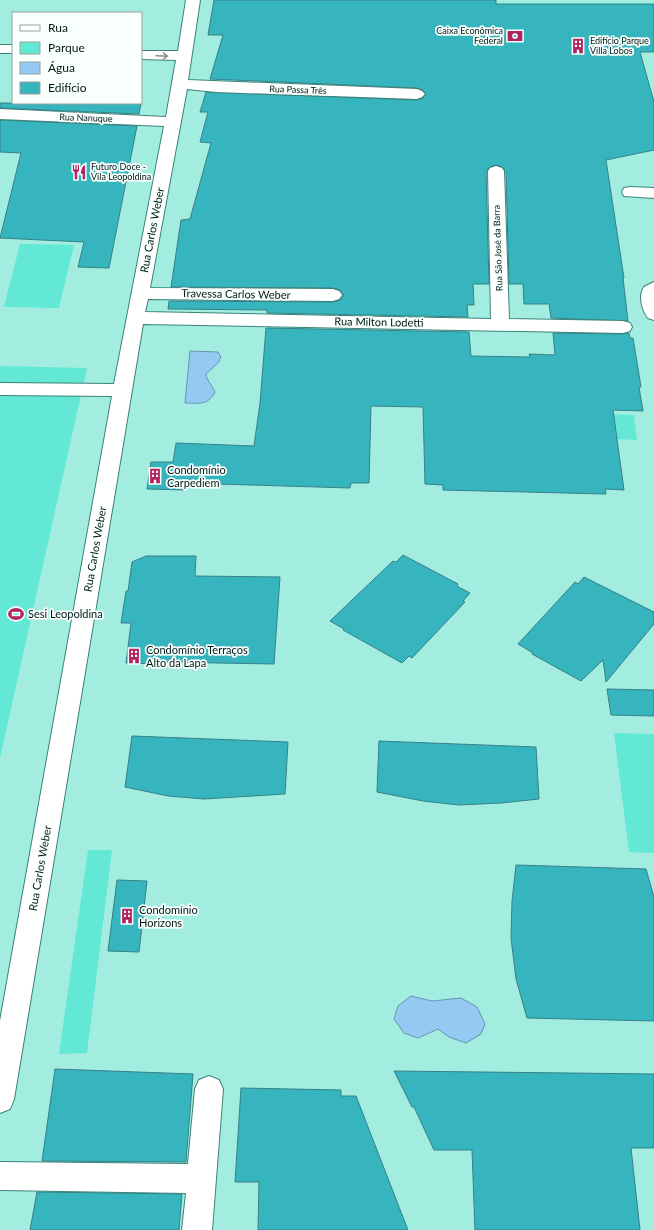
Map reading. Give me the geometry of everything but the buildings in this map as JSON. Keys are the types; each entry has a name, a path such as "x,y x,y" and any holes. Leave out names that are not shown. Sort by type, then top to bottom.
{"street":[{"name":"Rua Carlos Weber","path":"0,1099 135,318 180,84 183,56 193,0"},
{"path":"0,49 12,49"},
{"path":"142,55 183,56"},
{"name":"Rua Passa Três","path":"180,84 216,87 418,94"},
{"name":"Rua Nanuque","path":"0,114 172,122"},
{"name":"Rua São José da Barra","path":"496,171 500,325"},
{"path":"630,192 654,192"},
{"path":"654,288 650,290 649,295 654,314"},
{"name":"Travessa Carlos Weber","path":"140,293 333,295"},
{"name":"Rua Milton Lodetti","path":"135,318 623,327"},
{"path":"0,389 123,390"},
{"path":"197,1230 209,1089"},
{"path":"0,1176 201,1179"}],"green space":[{"path":"20,244 74,245 59,308 4,307"},
{"name":"Sesi Leopoldina","path":"0,366 87,368 0,758"},
{"path":"557,413 634,415 637,440 559,437"},
{"path":"614,733 654,734 654,853 629,852"},
{"path":"88,850 112,850 87,1053 59,1054"}],"water":[{"path":"190,351 218,352 221,357 218,363 206,374 207,379 215,392 206,402 185,403"},
{"path":"411,996 432,1001 461,998 477,1007 485,1024 481,1034 466,1043 449,1037 438,1029 418,1038 404,1033 394,1019 398,1006"}],"place":[{"name":"Caixa Econômica Federal","path":"515,36"},
{"name":"Edifício Parque Villa Lobos","path":"578,46"},
{"name":"Futuro Doce - Vila Leopoldina","path":"79,172"},
{"name":"Condomínio Carpediem","path":"155,476"},
{"name":"Sesi Leopoldina","path":"16,614"},
{"name":"Condomínio Terraços Alto da Lapa","path":"134,656"},
{"name":"Condomínio Horizons","path":"127,916"}]}
